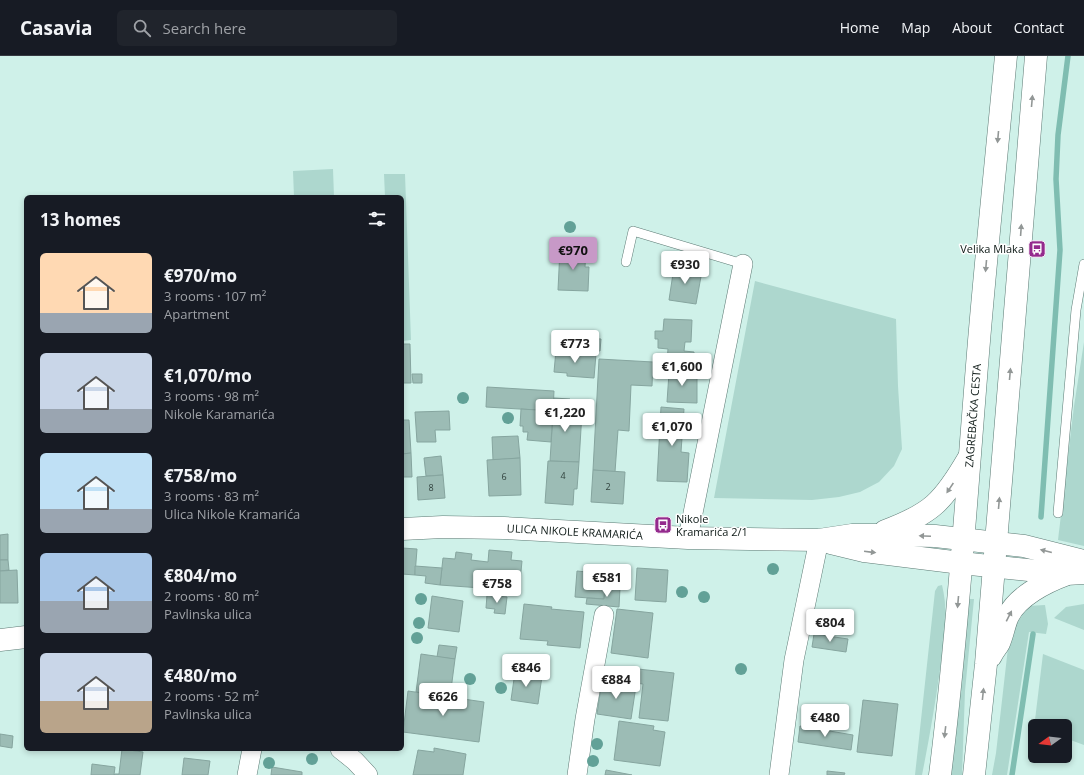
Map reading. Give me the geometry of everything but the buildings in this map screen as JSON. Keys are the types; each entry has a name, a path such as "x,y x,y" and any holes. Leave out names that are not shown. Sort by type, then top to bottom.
{"main road":[{"name":"ZAGREBAČKA CESTA","path":"940,775 964,539 979,339 1006,56"},
{"path":"974,775 986,664 1036,56"},
{"path":"872,535 912,520 935,505 945,495 970,455"},
{"name":"ULICA NIKOLE KRAMARIĆA","path":"404,529 443,527 504,528 688,538 819,540 834,537 872,535 935,536 996,542 1033,548 1084,561"},
{"name":"ULICA NIKOLE KRAMARIĆA","path":"819,540 864,552 994,567 1075,574"},
{"path":"986,664 998,643 1009,615 1015,606 1037,588 1050,581 1075,574"},
{"path":"0,640 24,637"}],"street":[{"path":"688,538 743,264"},
{"path":"779,775 794,660 819,540"},
{"path":"577,775 585,719 604,615"},
{"path":"247,775 252,751"},
{"path":"342,751 355,761 368,775"}],"lane":[{"path":"626,262 633,231 743,264"},
{"path":"1058,513 1076,310 1084,264"}],"green space":[{"path":"333,169 334,195 294,195 293,171"},
{"path":"384,174 405,174 411,340 404,341 404,195 385,195"},
{"path":"755,281 896,319 902,449 894,466 879,482 860,492 839,497 812,500 714,498"},
{"path":"1084,342 1084,546 1058,540 1074,406"},
{"path":"942,585 945,617 942,659 922,775 915,775 935,591 938,586"},
{"path":"969,599 974,599 965,691 962,775 951,775"},
{"path":"1084,604 1084,630 1054,618 1066,607"},
{"path":"1045,605 1048,624 1046,634 1029,632 1007,775 992,775 996,753 1009,639 1012,631 1028,606"},
{"path":"1043,654 1084,670 1084,745 1072,741 1072,719 1035,719"}],"waterway":[{"path":"1041,517 1060,250 1056,179 1058,135 1068,56"},
{"path":"1012,775 1033,634"}],"place":[{"name":"Velika Mlaka","path":"1037,249"},
{"name":"Nikole Kramarića 2/1","path":"663,525"}]}
